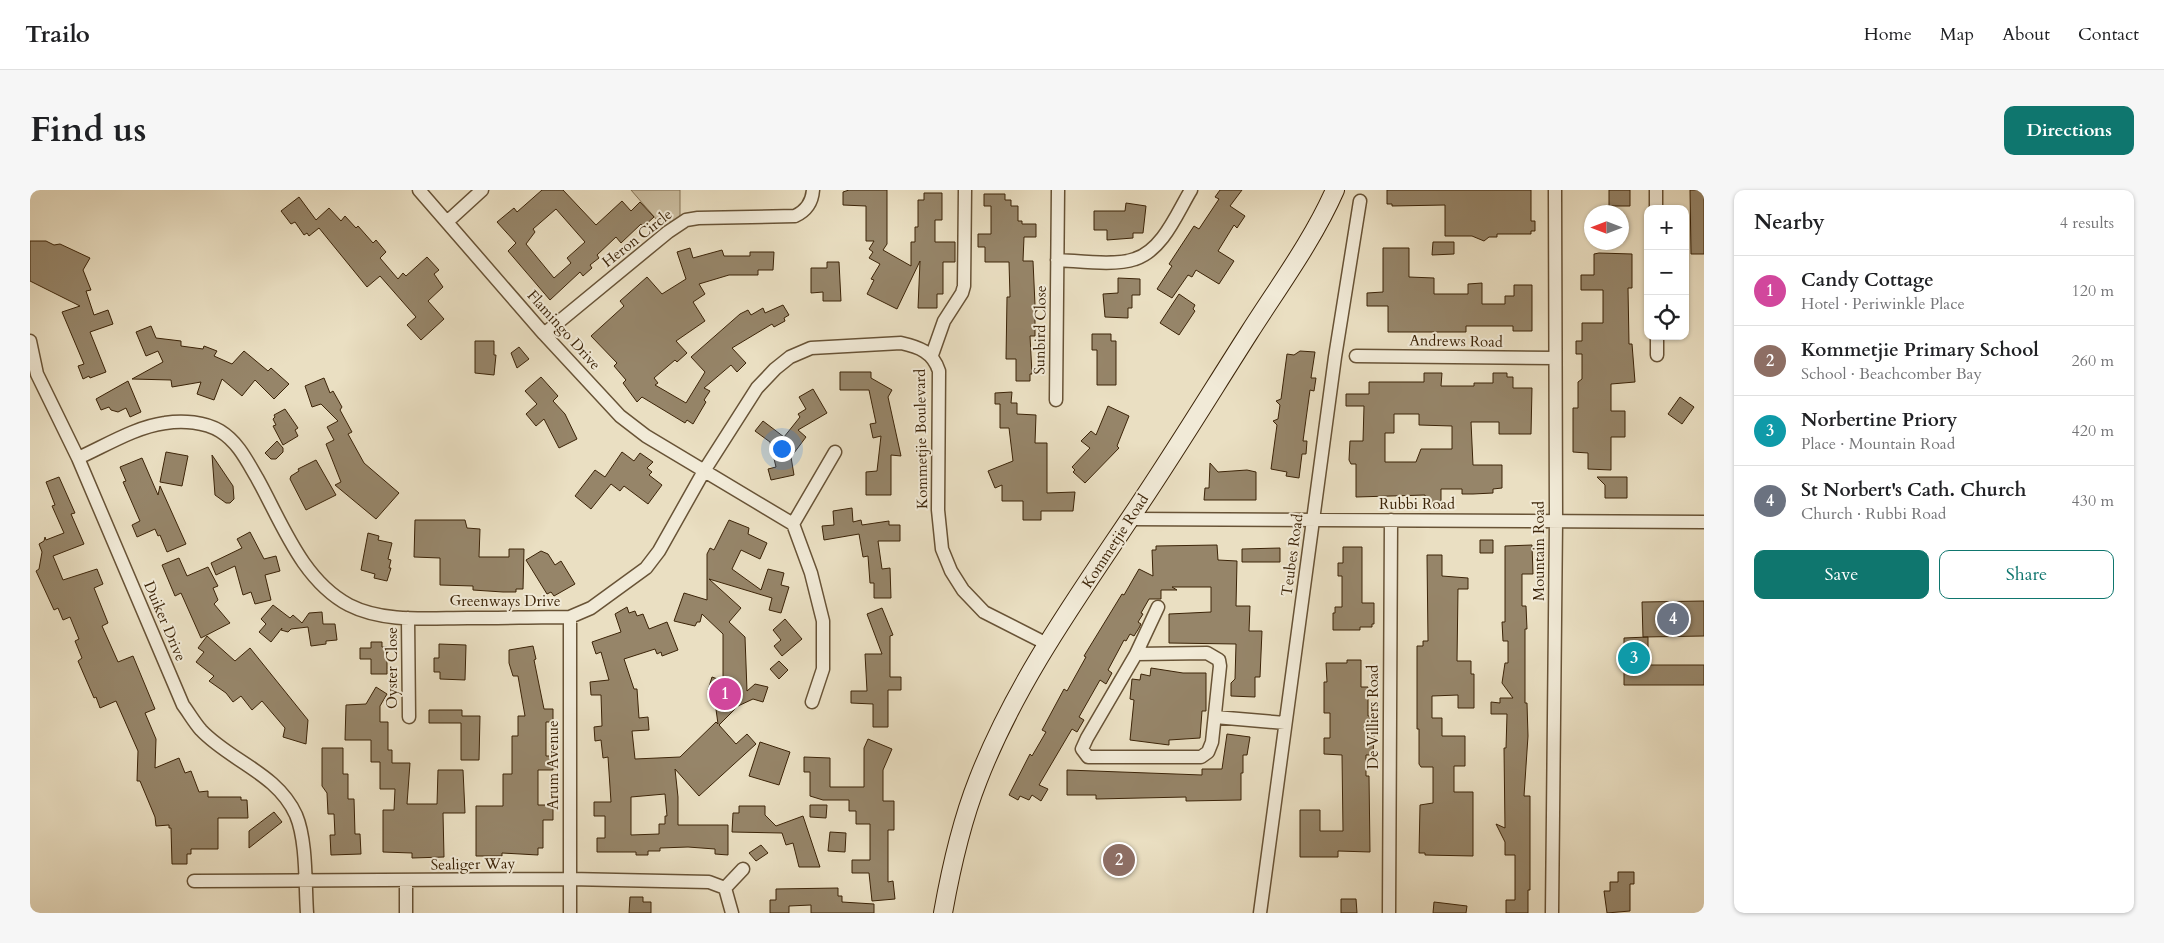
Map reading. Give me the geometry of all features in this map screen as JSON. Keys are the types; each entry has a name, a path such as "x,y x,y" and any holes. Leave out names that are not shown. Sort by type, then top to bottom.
{"main road":[{"name":"Kommetjie Road","path":"944,913 952,864 978,780 1002,727 1048,644 1303,248 1335,190"}],"street":[{"name":"Flamingo Drive","path":"419,190 544,334 620,416 646,436 793,524"},
{"path":"447,222 482,190"},
{"name":"Heron Circle","path":"544,334 668,232 686,220 795,216 807,208 811,202 813,190"},
{"name":"Kommetjie Boulevard","path":"965,190 964,286 962,293 944,320 932,355 939,371 938,510 942,549 951,571 963,590 984,612 1048,644"},
{"name":"Sunbird Close","path":"1056,400 1058,190"},
{"path":"1057,260 1119,261 1136,259 1149,251 1165,234 1191,190"},
{"name":"Mountain Road","path":"1552,913 1556,521 1555,190"},
{"path":"1656,190 1656,205"},
{"name":"Teubes Road","path":"1260,913 1336,356 1360,202"},
{"path":"1657,340 1657,355"},
{"name":"Duiker Drive","path":"30,341 37,374 78,458 183,705 201,730 266,777 285,796 297,816 302,842 307,913"},
{"name":"Greenways Drive","path":"78,458 147,428 164,423 195,423 220,431 244,454 304,563 318,582 344,602 366,612 408,618 570,617 591,608 646,568 659,551 704,471 757,388 790,358 811,348 884,343 915,346 932,355"},
{"name":"Andrews Road","path":"1356,356 1555,358"},
{"path":"812,702 823,669 823,621 803,546 793,524 835,452"},
{"name":"Rubbi Road","path":"1130,519 1704,522"},
{"name":"De Villiers Road","path":"1389,913 1391,520"},
{"path":"1136,654 1207,653 1214,656 1220,666 1216,716 1212,742 1208,752 1201,757 1088,757 1084,755 1082,749 1136,654 1158,607"},
{"name":"Arum Avenue","path":"570,617 570,913"},
{"name":"Oyster Close","path":"408,618 409,716"},
{"path":"1216,716 1285,722"},
{"path":"732,913 725,888 743,869"},
{"name":"Sealiger Way","path":"194,881 570,879 709,882 725,888"},
{"path":"406,881 406,913"}],"shaded area":[{"path":"631,190 680,190 680,219 664,228"}],"building":[{"path":"542,190 563,190 596,225 622,201 631,211 640,202 654,217 643,227 641,224 621,243 616,237 597,255 599,258 590,265 592,268 583,276 580,272 550,300 508,251 516,243 497,222 514,208 517,212","holes":["556,209 585,242 567,258 571,263 554,278 526,244 535,232 533,229"]},
{"path":"849,190 887,190 887,244 883,250 911,266 911,242 915,242 915,227 918,227 918,200 924,200 924,193 942,193 942,220 935,220 935,242 955,242 955,262 943,262 943,294 937,294 937,308 918,308 920,261 897,309 867,294 874,280 871,279 880,264 869,258 873,252 869,249 874,241 866,241 866,206 843,205 843,192"},
{"path":"1220,190 1242,190 1230,206 1245,216 1237,228 1234,225 1218,251 1234,261 1219,284 1196,270 1192,277 1188,275 1172,298 1157,289 1172,266 1169,264 1194,226 1199,229 1219,199 1215,197"},
{"path":"1387,190 1531,190 1531,221 1535,221 1535,231 1531,231 1531,234 1497,234 1497,237 1489,237 1484,241 1472,236 1445,236 1445,205 1392,206 1392,204 1387,204"},
{"path":"1609,190 1630,190 1630,206 1609,205"},
{"path":"1690,190 1704,190 1704,254 1691,254"},
{"path":"984,194 1005,194 1005,200 1011,200 1011,206 1018,206 1018,221 1022,221 1022,224 1036,224 1036,237 1024,237 1023,261 1033,261 1035,336 1030,336 1032,374 1030,374 1030,381 1016,381 1016,359 1006,359 1007,297 1010,297 1009,262 985,262 985,247 978,247 978,234 991,234 991,206 984,206"},
{"path":"299,197 316,220 329,208 341,221 345,216 356,228 358,226 373,243 376,240 386,252 380,258 398,279 403,273 406,276 427,257 439,270 434,274 443,287 428,301 444,319 421,340 407,325 416,317 380,276 367,287 319,228 309,236 307,233 304,235 295,222 291,224 281,211"},
{"path":"1126,203 1146,206 1143,233 1133,233 1133,238 1107,240 1107,230 1094,230 1094,211 1125,211"},
{"path":"30,241 46,241 54,245 60,244 90,258 83,270 91,290 86,291 94,315 108,310 113,324 90,332 106,372 83,379 78,366 84,364 62,312 80,306 30,281"},
{"path":"1433,242 1454,242 1454,254 1432,255"},
{"path":"690,248 693,258 722,250 724,256 750,256 750,252 774,252 773,270 758,270 758,275 729,275 699,284 705,294 693,302 705,321 676,341 687,353 677,362 675,360 654,378 658,383 655,385 686,403 705,372 691,357 740,314 748,310 751,315 763,308 765,313 783,305 789,315 784,318 785,321 774,327 772,324 732,348 746,363 737,372 731,365 704,388 710,391 693,424 687,420 685,423 642,397 637,402 623,383 626,380 614,366 617,363 591,336 624,306 620,301 647,277 662,294 686,279 677,252"},
{"path":"1383,248 1409,248 1409,277 1434,278 1434,294 1468,294 1468,284 1482,283 1482,304 1505,304 1505,296 1514,296 1514,285 1532,285 1532,331 1513,331 1513,326 1466,326 1466,332 1388,332 1388,306 1367,306 1367,293 1383,292"},
{"path":"1594,254 1632,254 1632,288 1628,288 1629,344 1632,344 1635,382 1611,384 1611,411 1625,411 1625,437 1611,437 1611,470 1588,469 1588,453 1573,452 1573,408 1578,408 1578,382 1582,379 1582,354 1576,354 1576,341 1582,341 1582,323 1603,323 1603,290 1581,290 1581,275 1594,275"},
{"path":"827,262 839,262 841,301 823,301 823,292 811,293 811,268 827,268"},
{"path":"1118,278 1140,279 1140,295 1132,295 1132,308 1128,308 1128,318 1105,317 1103,294 1118,293"},
{"path":"1179,294 1195,305 1193,309 1195,311 1179,335 1160,323"},
{"path":"151,326 156,338 181,341 181,346 203,349 204,346 217,351 214,356 232,364 244,351 268,371 271,368 289,384 274,399 255,380 242,396 222,379 214,400 197,394 201,382 172,387 171,380 132,379 163,362 158,351 146,356 136,332"},
{"path":"1092,334 1111,334 1111,341 1116,341 1116,385 1097,385 1097,350 1092,350"},
{"path":"475,341 494,341 494,355 496,355 494,375 475,373"},
{"path":"519,347 529,359 517,368 511,353"},
{"path":"1300,351 1315,352 1311,378 1316,378 1314,391 1310,390 1303,441 1307,441 1306,454 1302,454 1299,478 1286,476 1287,472 1271,469 1277,425 1273,421 1278,419 1280,405 1276,401 1281,399 1287,354 1294,355"},
{"path":"840,372 871,372 871,378 892,390 888,397 901,456 891,455 891,495 866,495 866,472 877,471 881,436 873,438 870,424 876,423 869,390 840,390"},
{"path":"1424,373 1442,373 1441,386 1474,386 1474,383 1493,383 1493,373 1507,373 1507,377 1513,377 1513,388 1532,388 1531,434 1499,434 1499,422 1471,422 1473,465 1502,465 1502,488 1493,489 1493,493 1473,494 1462,494 1462,489 1441,489 1441,505 1428,505 1428,497 1425,497 1425,495 1356,497 1356,464 1351,464 1349,460 1350,441 1363,441 1364,406 1346,406 1346,394 1369,394 1369,382 1424,382","holes":["1394,414 1419,414 1419,425 1452,426 1452,449 1421,449 1416,462 1385,462 1385,433 1394,433"]},
{"path":"541,377 558,396 553,401 565,414 577,439 559,448 544,419 536,426 526,414 537,404 525,391"},
{"path":"324,378 330,393 333,391 342,407 340,410 352,432 348,434 364,463 399,493 376,519 335,485 341,482 326,444 334,440 327,427 338,421 321,404 312,407 305,386"},
{"path":"128,381 141,412 130,417 126,408 118,412 111,410 109,407 101,410 96,399"},
{"path":"813,389 827,413 798,430 806,437 791,457 794,475 771,480 768,469 776,467 770,442 755,431 763,421 784,437 800,417 798,414 806,409 799,397"},
{"path":"1012,392 1011,403 1017,403 1017,414 1036,415 1035,443 1047,443 1047,493 1075,492 1073,511 1041,511 1041,520 1023,520 1023,501 1002,501 1002,485 995,488 988,471 1013,461 1009,428 1000,428 1000,404 995,404 995,393"},
{"path":"1680,397 1694,407 1682,424 1668,414"},
{"path":"1108,406 1129,416 1117,446 1119,448 1085,483 1073,472 1075,470 1072,467 1090,448 1081,441 1091,431 1096,435"},
{"path":"285,409 298,428 295,430 298,436 283,445 273,426 276,425 273,419 274,415"},
{"path":"277,441 283,448 283,452 276,459 271,459 265,453"},
{"path":"166,452 188,456 182,486 160,482"},
{"path":"622,452 634,461 640,453 653,462 647,468 652,472 649,475 662,485 648,504 624,486 620,491 611,484 591,509 575,496 595,470 605,477"},
{"path":"212,455 233,486 234,499 230,503 226,503 215,495"},
{"path":"142,458 158,495 160,486 186,544 167,552 160,535 158,536 155,529 137,537 132,525 140,521 123,482 126,481 120,467"},
{"path":"316,460 336,495 306,510 290,479 291,476 299,471 298,469"},
{"path":"1210,463 1218,472 1247,470 1256,472 1256,500 1204,500 1205,488 1209,488"},
{"path":"59,477 75,513 71,514 84,544 53,556 63,580 97,569 103,584 94,588 108,623 102,626 118,662 133,656 155,709 145,713 156,739 155,768 179,758 185,773 191,771 199,792 208,791 208,797 241,797 241,800 247,800 248,818 218,818 218,849 191,849 191,854 187,854 187,864 172,864 171,828 169,828 169,825 156,826 155,817 140,781 137,781 138,751 116,701 100,708 78,661 82,658 75,641 79,639 70,617 63,620 58,608 54,610 36,571 39,569 42,552 39,544 44,541 45,537 46,540 64,533 52,506 55,505 46,482"},
{"path":"1597,477 1627,477 1627,498 1605,498 1605,485"},
{"path":"852,508 853,522 861,520 862,525 889,521 889,525 900,525 900,541 878,541 882,569 890,568 891,598 874,598 874,583 870,583 868,556 863,557 859,534 824,540 822,526 834,525 833,511"},
{"path":"415,520 465,520 467,528 480,529 479,557 509,557 509,549 524,549 523,589 516,589 516,592 503,592 473,590 473,586 440,585 440,558 414,557"},
{"path":"729,520 749,528 748,534 767,543 760,559 741,550 732,569 761,590 768,569 784,573 781,585 789,587 781,613 769,610 772,598 709,579 741,608 729,622 745,637 747,691 755,684 768,687 763,702 753,699 738,706 719,725 736,744 747,734 756,744 699,796 675,769 678,825 728,825 728,855 715,854 715,849 688,847 660,848 660,851 648,851 648,855 636,855 636,852 597,852 597,838 605,838 605,816 594,816 594,802 611,802 608,757 603,758 601,740 595,741 594,727 602,726 601,695 591,695 590,682 609,680 601,652 596,654 592,642 621,632 615,614 627,607 629,613 635,611 637,616 643,614 649,629 667,622 678,650 662,656 661,652 657,654 655,649 624,659 634,689 637,689 639,718 648,717 649,730 632,731 635,759 680,757 716,722 718,724 715,702 712,699 718,692 708,690 712,677 723,681 723,634 702,614 700,622 697,622 695,626 674,621 684,593 707,600 707,554 710,548 714,550","holes":["665,794 667,816 665,816 665,824 659,824 659,834 631,835 631,797"]},
{"path":"250,532 264,559 276,556 280,571 265,575 271,600 255,604 251,592 243,595 235,566 216,575 211,563 242,548 237,539"},
{"path":"368,533 379,536 378,540 392,543 388,559 391,560 389,568 391,568 387,581 374,578 375,574 361,570"},
{"path":"1480,540 1493,540 1493,553 1480,553"},
{"path":"1217,545 1218,560 1237,561 1236,606 1250,606 1249,631 1262,631 1260,677 1255,677 1255,697 1231,696 1231,683 1235,679 1236,644 1169,643 1169,614 1211,612 1211,587 1172,587 1177,590 1161,590 1161,599 1149,599 1141,613 1143,614 1138,622 1141,624 1139,628 1134,636 1130,634 1126,641 1124,640 1108,670 1112,673 1106,684 1100,680 1079,717 1084,720 1077,732 1072,729 1039,785 1048,789 1041,801 1032,795 1029,800 1020,796 1018,800 1009,795 1030,754 1032,756 1046,732 1042,730 1064,689 1067,691 1086,657 1084,656 1122,594 1124,595 1139,569 1153,576 1152,550 1156,550 1156,546"},
{"path":"1532,545 1533,574 1522,574 1522,606 1526,606 1527,629 1525,629 1525,703 1527,703 1528,736 1524,796 1530,796 1530,890 1528,890 1528,913 1506,913 1506,900 1515,900 1515,855 1505,855 1505,842 1496,824 1505,828 1504,748 1506,748 1507,714 1491,714 1491,702 1500,703 1500,698 1513,698 1502,683 1505,663 1508,663 1508,641 1503,641 1502,622 1505,622 1505,546"},
{"path":"1343,547 1362,547 1362,603 1374,603 1374,624 1372,624 1372,627 1360,627 1360,630 1333,630 1335,607 1342,607 1342,576 1338,576 1338,563 1343,563"},
{"path":"1280,548 1280,562 1242,562 1242,549"},
{"path":"541,551 548,554 555,565 561,561 575,584 554,596 551,592 547,594 526,560"},
{"path":"1427,555 1442,555 1442,576 1468,578 1468,589 1458,589 1457,661 1471,661 1471,674 1474,674 1474,708 1458,708 1458,695 1432,696 1432,718 1442,718 1442,736 1465,736 1465,766 1454,766 1454,792 1473,792 1473,856 1425,855 1425,853 1419,853 1420,805 1433,803 1433,767 1421,767 1419,764 1419,729 1417,729 1417,646 1423,646 1423,641 1428,641"},
{"path":"179,558 187,576 208,567 218,586 213,588 218,600 214,604 230,623 201,638 181,593 175,596 162,565"},
{"path":"1704,601 1704,636 1643,637 1642,602"},
{"path":"273,605 290,618 293,615 302,623 309,613 322,612 323,624 335,624 337,640 311,646 308,627 291,629 288,632 281,630 282,628 271,642 259,632 266,624 261,619"},
{"path":"882,608 893,635 890,636 890,677 901,677 901,690 888,690 888,727 873,727 873,704 851,703 851,691 867,691 865,654 882,654 867,614"},
{"path":"785,619 802,639 782,656 774,646 781,640 773,630"},
{"path":"207,636 235,661 250,648 308,720 306,744 283,737 285,728 262,701 252,710 241,696 233,702 226,693 209,681 214,676 196,662 204,652 198,648"},
{"path":"1648,637 1648,665 1704,665 1704,685 1624,685 1624,638"},
{"path":"371,642 382,642 382,647 387,647 387,674 371,674 371,659 360,659 360,648 371,648"},
{"path":"439,644 466,645 465,680 440,679 440,672 434,672 434,658 439,658"},
{"path":"533,646 544,709 553,709 553,722 546,722 546,756 553,756 553,770 538,770 538,805 553,805 553,820 543,820 543,848 538,848 538,855 502,853 502,856 476,856 476,806 503,806 503,774 512,774 512,736 518,736 518,716 525,716 518,676 513,676 509,663 509,650"},
{"path":"1347,660 1361,660 1361,687 1368,687 1368,716 1375,716 1373,755 1366,755 1366,776 1369,776 1370,852 1338,851 1338,857 1300,857 1300,810 1320,810 1320,831 1343,831 1342,755 1324,754 1324,738 1330,738 1330,713 1324,713 1324,682 1327,682 1326,663 1347,663"},
{"path":"779,661 788,670 779,679 770,669"},
{"path":"1151,668 1183,673 1206,673 1206,711 1202,711 1200,738 1169,740 1169,745 1130,740 1134,700 1130,699 1132,679 1140,680 1141,674 1150,676"},
{"path":"376,687 387,694 380,706 380,722 388,722 388,750 392,750 392,763 410,763 407,804 437,804 438,770 463,770 465,813 443,813 444,857 412,858 412,853 383,852 383,810 394,810 395,789 380,789 380,762 371,762 371,740 345,740 346,705 366,704"},
{"path":"429,710 462,710 462,716 480,716 479,760 461,760 461,723 429,723"},
{"path":"1227,734 1250,737 1247,755 1243,755 1241,800 1186,801 1186,797 1096,799 1096,795 1067,795 1067,770 1202,775 1202,769 1222,769"},
{"path":"868,739 892,749 883,770 883,801 894,801 894,830 888,830 888,882 893,881 895,899 872,901 869,873 852,873 852,860 870,860 870,824 856,824 856,811 849,811 849,800 823,800 810,796 810,772 804,772 804,757 830,758 830,787 864,787 864,748"},
{"path":"760,742 790,752 779,785 749,776"},
{"path":"322,748 343,748 343,774 348,774 348,799 354,799 355,834 360,834 361,854 331,855 330,835 335,835 334,814 328,814 327,793 322,786"},
{"path":"810,805 827,805 826,818 810,817"},
{"path":"739,806 765,806 765,815 776,826 803,816 820,867 799,867 793,843 786,845 782,833 732,832 733,813 739,813"},
{"path":"274,812 282,822 249,848 249,831"},
{"path":"830,832 846,833 845,852 828,851"},
{"path":"761,845 768,853 756,861 749,853"},
{"path":"1618,872 1634,872 1634,884 1630,884 1630,911 1607,913 1604,891 1610,891 1610,882 1618,882"},
{"path":"838,888 838,896 842,896 842,902 874,904 874,913 811,913 811,905 789,906 789,913 770,913 770,900 776,900 776,889"},
{"path":"630,897 643,897 643,902 651,902 651,913 629,913"},
{"path":"1341,899 1356,899 1357,913 1341,913"},
{"path":"1434,902 1467,906 1466,913 1433,913"}],"place":[{"name":"St Norbert's Cath. Church","path":"1673,619"},
{"name":"Norbertine Priory","path":"1634,658"},
{"name":"Candy Cottage","path":"725,694"},
{"name":"Kommetjie Primary School","path":"1119,860"}]}
